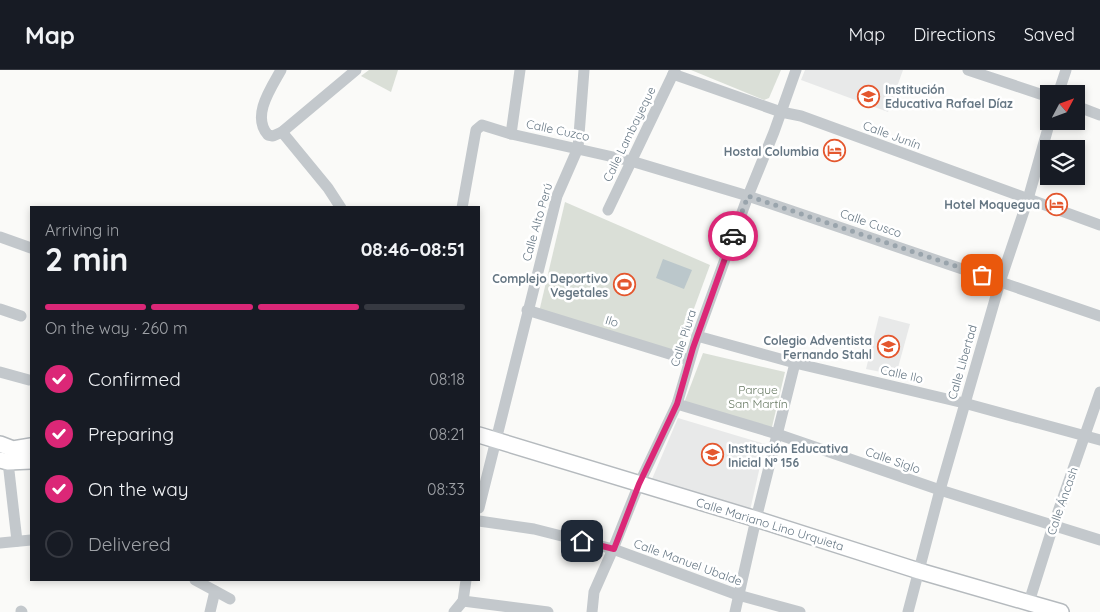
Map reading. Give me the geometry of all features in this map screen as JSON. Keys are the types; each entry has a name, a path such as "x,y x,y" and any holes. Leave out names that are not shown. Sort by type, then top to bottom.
{"main road":[{"name":"Calle Mariano Lino Urquieta","path":"480,435 756,519 1028,607 1061,612"},
{"path":"0,444 14,449 30,446"},
{"path":"4,461 30,461"}],"street":[{"path":"281,70 265,99 262,115 263,130 268,135 273,136 282,132 356,70"},
{"path":"511,134 520,70"},
{"name":"Calle Alto Perú","path":"480,504 557,196 578,148 584,70"},
{"name":"Calle Piura","path":"592,612 594,592 614,549 639,484 677,404 697,336 796,70"},
{"path":"968,70 1040,94"},
{"path":"1061,85 1066,70"},
{"name":"Calle Junín","path":"674,72 781,112 801,116 1100,225"},
{"name":"Calle Lambayeque","path":"608,210 674,72"},
{"path":"1085,109 1100,115"},
{"name":"Calle Cuzco","path":"462,206 478,126 482,125 511,134 632,161"},
{"name":"Calle Libertad","path":"908,612 964,403 1000,282 1028,199 1047,130"},
{"path":"282,132 328,188 340,206"},
{"name":"Calle Cusco","path":"632,161 748,196 1100,316"},
{"path":"0,237 30,248"},
{"path":"0,309 22,316"},
{"name":"Ilo","path":"527,310 689,360"},
{"name":"Calle Ilo","path":"697,336 795,363 964,403 1100,440"},
{"path":"735,612 795,363"},
{"path":"0,372 29,380"},
{"name":"Calle Áncash","path":"1028,607 1053,526 1100,392"},
{"name":"Calle Siglo","path":"677,404 777,434 940,490 1100,540"},
{"path":"4,461 17,541"},
{"name":"Calle Manuel Ubalde","path":"480,520 534,529 614,549 738,595 800,612"},
{"path":"0,543 30,540"},
{"path":"197,581 230,599"},
{"path":"454,612 463,601 466,581"},
{"path":"210,612 215,591"},
{"path":"463,601 548,612"}],"shaded area":[{"name":"Institución Educativa Rafael Díaz","path":"805,70 903,70 888,112 801,80"},
{"path":"663,259 692,270 684,289 656,278"},
{"name":"Colegio Adventista Fernando Stahl","path":"879,316 910,324 896,375 866,369"},
{"name":"Institución Educativa Inicial Nº 156","path":"678,418 765,444 749,515 649,486"}],"green space":[{"path":"369,70 398,70 391,92 361,76"},
{"path":"691,70 781,70 769,98 764,100"},
{"name":"Complejo Deportivo Vegetales","path":"565,202 710,265 681,344 671,351 539,312"},
{"name":"Parque San Martín","path":"703,353 785,372 771,431 684,403"}],"way so far":[{"path":"733,236 748,196 982,275"}],"place":[{"name":"Institución Educativa Rafael Díaz","path":"869,96"},
{"name":"Hostal Columbia","path":"835,151"},
{"name":"Hotel Moquegua","path":"1056,204"},
{"name":"Complejo Deportivo Vegetales","path":"624,285"},
{"name":"Colegio Adventista Fernando Stahl","path":"888,347"},
{"name":"Institución Educativa Inicial Nº 156","path":"712,455"}],"route":[{"path":"582,541 614,549 639,484 677,404 693,348 733,236"}]}
